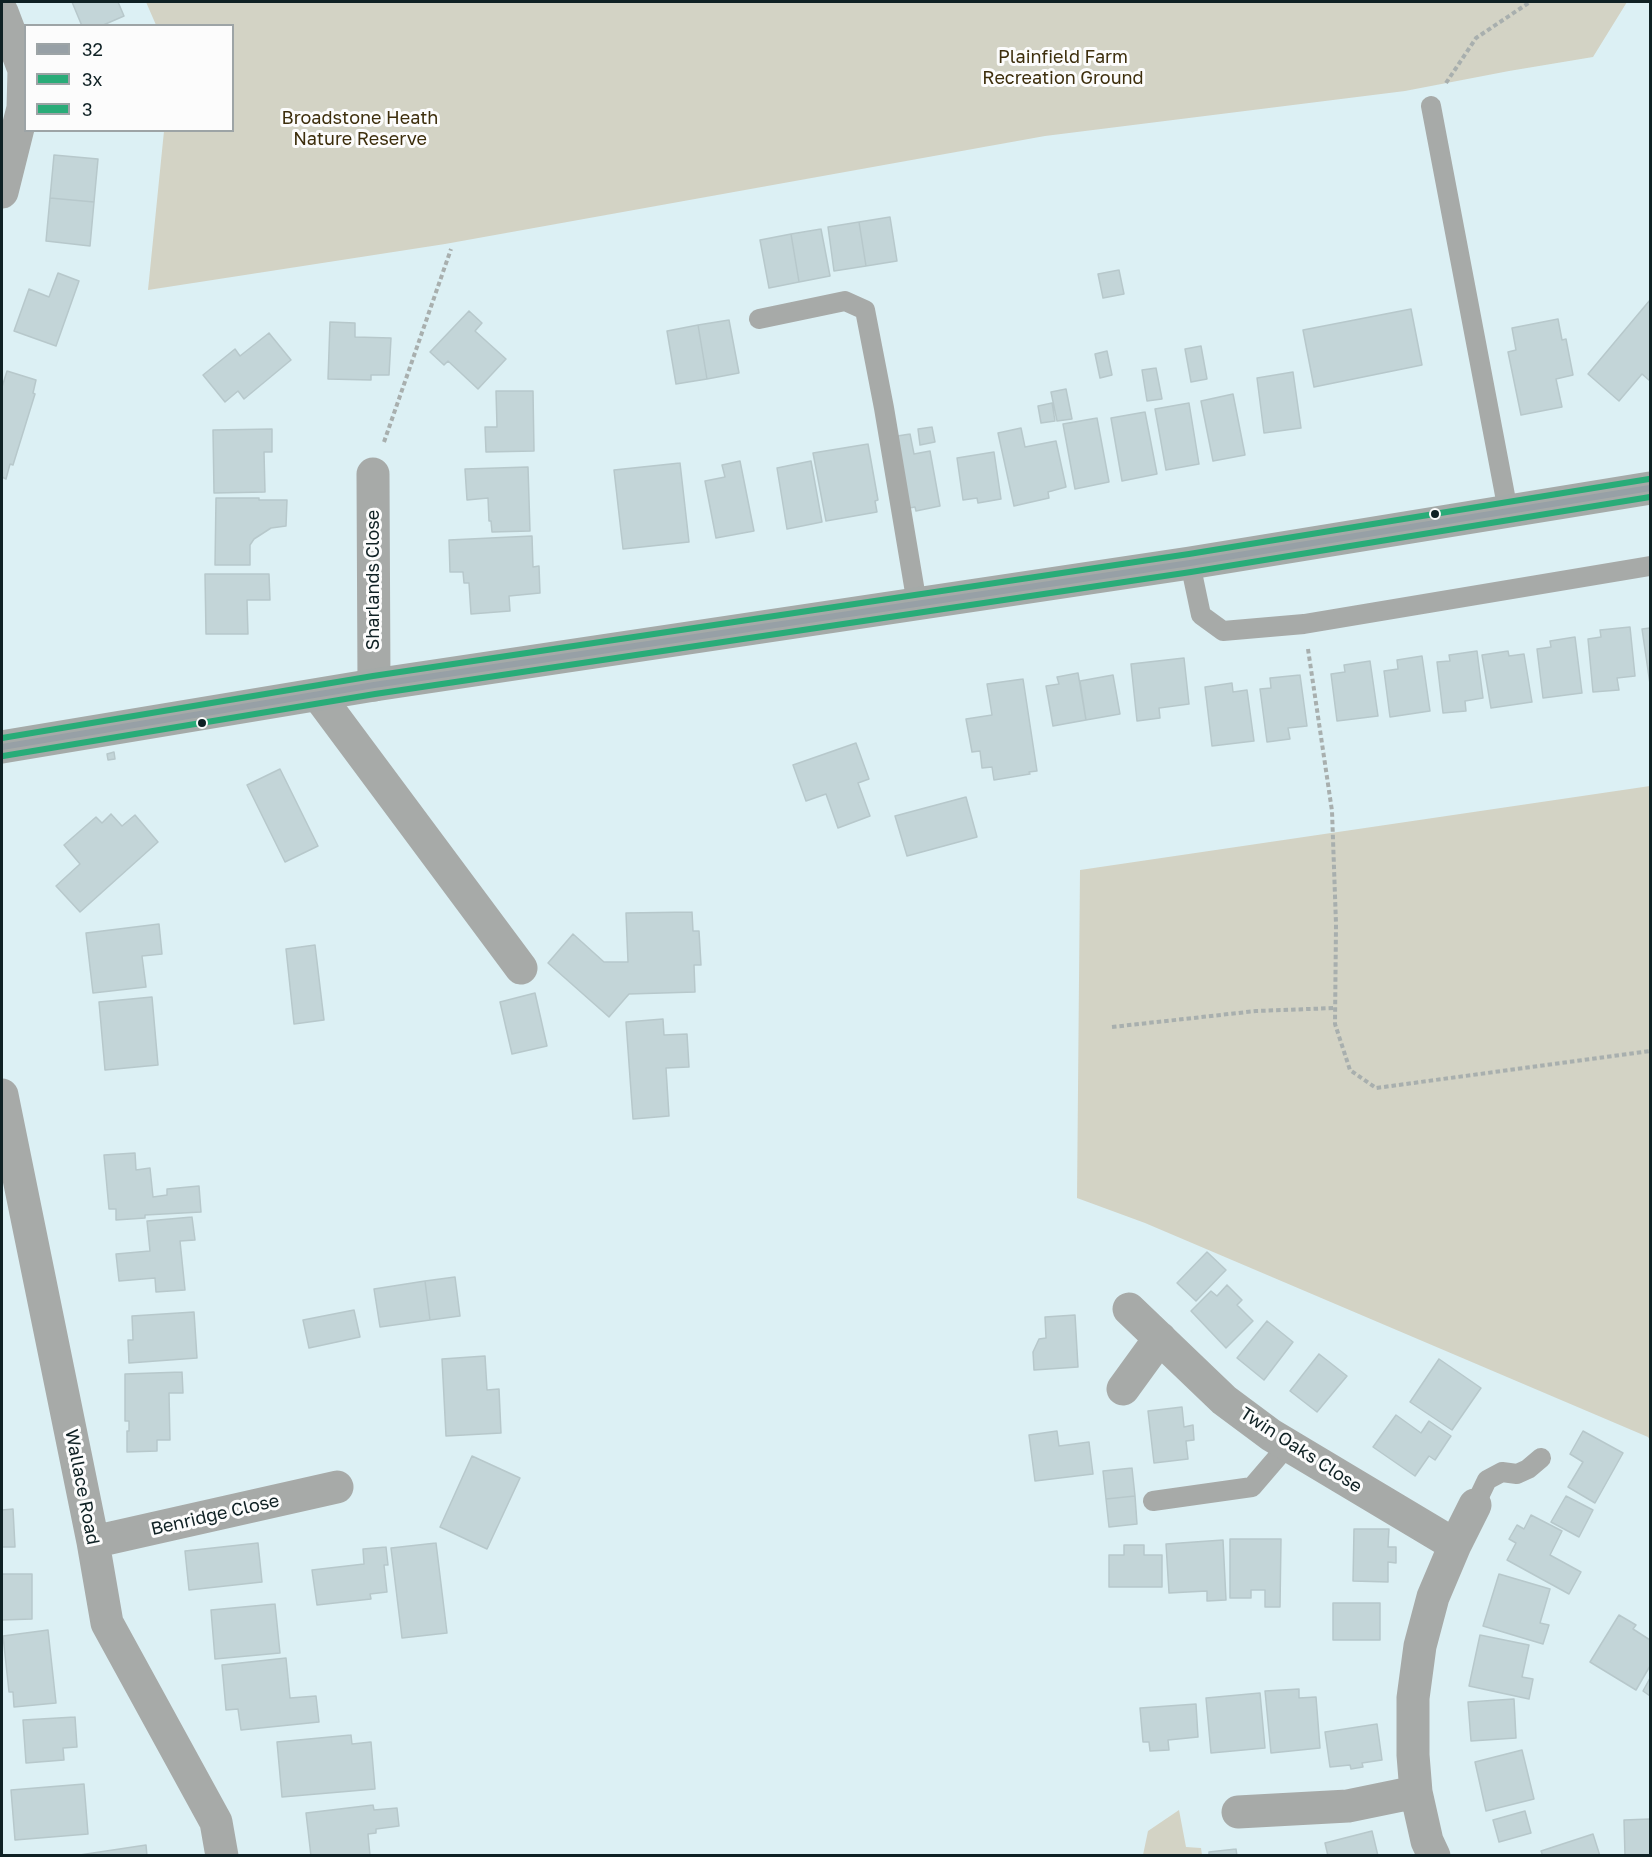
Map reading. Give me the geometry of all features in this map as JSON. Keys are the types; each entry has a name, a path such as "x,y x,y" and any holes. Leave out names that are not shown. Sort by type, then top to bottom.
{"main road":[{"path":"2,747 374,685 1190,563 1650,488"}],"street":[{"path":"2,12 24,70 23,108 2,192"},
{"name":"Sharlands Close","path":"373,474 374,685"},
{"path":"318,695 521,968"},
{"name":"Wallace Road","path":"2,1095 93,1542 107,1623 216,1822 222,1856"},
{"name":"Twin Oaks Close","path":"1129,1309 1224,1400 1271,1435 1455,1545"},
{"path":"1123,1389 1160,1338"},
{"name":"Benridge Close","path":"93,1542 337,1487"},
{"path":"1434,1856 1427,1841 1416,1792 1413,1755 1413,1698 1420,1646 1433,1597 1475,1505"},
{"path":"1238,1812 1348,1806 1416,1792"}],"lane":[{"path":"1431,106 1508,511"},
{"path":"759,319 845,301 865,310 917,604"},
{"path":"1190,563 1201,615 1223,632 1304,624 1650,566"},
{"path":"1153,1501 1252,1487 1288,1445"},
{"path":"1475,1505 1487,1480 1502,1472 1516,1474 1528,1469 1541,1458"}],"path":[{"path":"1431,106 1476,38 1530,2"},
{"path":"373,474 451,249"},
{"path":"1304,624 1332,811 1336,924 1335,1024 1350,1070 1376,1088 1650,1051"},
{"path":"1112,1027 1256,1011 1335,1008"}],"green space":[{"name":"Broadstone Heath Nature Reserve","path":"146,2 1627,2 1593,57 1405,91 1045,136 445,244 148,290 164,132 234,132 234,24 156,24"},
{"path":"1650,786 1650,1440 1648,1437 1145,1223 1077,1198 1080,870"},
{"path":"1179,1810 1186,1847 1201,1848 1202,1855 1143,1855 1148,1831"}],"building":[{"path":"72,2 118,2 124,16 106,24 81,24"},
{"path":"54,155 98,159 94,202 50,198"},
{"path":"50,198 94,202 90,246 46,241"},
{"path":"890,217 897,261 866,266 859,222"},
{"path":"859,222 866,266 834,271 828,227"},
{"path":"821,229 830,276 799,282 791,234"},
{"path":"791,234 799,282 769,288 760,240"},
{"path":"1119,270 1124,294 1103,298 1098,274"},
{"path":"58,273 79,281 56,346 14,331 29,289 49,297"},
{"path":"1650,300 1650,381 1642,374 1619,401 1588,374"},
{"path":"1411,309 1422,365 1314,387 1303,330"},
{"path":"469,311 482,323 475,331 506,359 478,389 448,361 444,365 430,352"},
{"path":"1558,319 1562,340 1566,339 1573,375 1556,379 1562,407 1521,415 1508,352 1516,350 1512,328"},
{"path":"729,320 739,373 707,379 698,325"},
{"path":"330,322 355,323 355,337 391,338 389,375 371,375 371,380 328,379"},
{"path":"698,325 707,379 676,384 667,331"},
{"path":"269,333 291,360 244,399 238,391 225,402 203,375 235,349 240,356"},
{"path":"1201,346 1207,379 1191,382 1185,349"},
{"path":"1107,351 1112,375 1100,378 1095,354"},
{"path":"1156,368 1162,399 1147,401 1142,370"},
{"path":"7,371 36,380 33,393 35,394 13,465 10,464 6,479 2,477 2,387"},
{"path":"1293,372 1301,428 1264,433 1257,378"},
{"path":"1066,389 1072,419 1057,421 1051,392"},
{"path":"496,391 533,391 534,451 486,452 485,427 497,427"},
{"path":"1233,394 1245,455 1213,461 1201,401"},
{"path":"1052,403 1055,421 1041,423 1038,406"},
{"path":"1189,403 1199,464 1166,470 1155,409"},
{"path":"1145,412 1157,474 1122,481 1111,418"},
{"path":"1097,418 1109,482 1075,489 1063,424"},
{"path":"932,427 935,442 920,445 918,429"},
{"path":"1021,428 1025,447 1056,441 1066,487 1048,492 1049,498 1014,506 998,433"},
{"path":"272,429 272,452 264,452 265,492 214,493 213,430"},
{"path":"910,434 914,454 930,451 940,506 916,511 915,507 904,509 891,437"},
{"path":"868,444 878,500 875,501 877,512 826,521 813,453"},
{"path":"994,452 1001,499 978,503 977,498 963,500 957,458"},
{"path":"740,461 754,531 716,538 705,481 725,477 722,465"},
{"path":"811,461 822,522 787,529 777,468"},
{"path":"680,463 689,542 623,549 614,470"},
{"path":"528,467 530,531 492,532 488,498 467,500 465,469"},
{"path":"216,498 287,500 286,526 271,528 254,539 250,545 250,565 215,565"},
{"path":"532,536 533,567 539,566 540,593 509,596 510,611 471,614 469,583 464,583 463,572 450,572 449,540"},
{"path":"205,574 269,574 270,600 247,600 248,634 206,634"},
{"path":"1630,627 1635,676 1617,678 1619,690 1593,692 1588,639 1601,637 1600,630"},
{"path":"1650,628 1650,684 1642,629"},
{"path":"1575,637 1582,693 1543,698 1537,649 1551,647 1550,641"},
{"path":"1477,651 1483,698 1465,701 1466,711 1443,713 1437,662 1450,661 1449,655"},
{"path":"1508,651 1509,656 1524,654 1532,702 1491,708 1482,655"},
{"path":"1422,656 1430,711 1390,717 1384,671 1398,669 1397,660"},
{"path":"1184,658 1189,704 1159,708 1160,718 1137,721 1131,664"},
{"path":"1370,661 1378,716 1337,721 1331,674 1345,672 1344,665"},
{"path":"1078,673 1086,720 1053,726 1046,686 1059,684 1057,677"},
{"path":"1113,675 1120,714 1086,720 1080,681"},
{"path":"1300,675 1307,726 1288,728 1290,739 1267,742 1260,689 1271,688 1270,678"},
{"path":"1023,679 1037,771 994,780 992,767 982,768 980,751 972,752 966,719 992,715 987,684"},
{"path":"1232,683 1233,692 1247,690 1254,741 1212,746 1205,687"},
{"path":"856,743 869,779 858,783 870,816 838,828 826,794 806,801 793,765"},
{"path":"114,752 115,759 108,760 107,754"},
{"path":"280,769 318,846 285,862 247,785"},
{"path":"966,797 977,837 907,856 895,816"},
{"path":"111,814 122,826 135,815 158,842 80,912 56,886 80,864 64,845 96,817 102,823"},
{"path":"692,912 693,931 699,931 701,965 694,965 695,992 629,994 609,1017 548,963 573,934 604,962 628,962 626,913"},
{"path":"159,924 162,954 142,956 146,987 93,993 86,933"},
{"path":"315,945 324,1020 294,1024 286,949"},
{"path":"535,993 547,1046 512,1054 500,1002"},
{"path":"152,997 158,1065 105,1070 99,1002"},
{"path":"663,1019 664,1035 687,1034 689,1067 666,1068 669,1116 633,1119 626,1022"},
{"path":"135,1153 136,1170 150,1168 153,1197 167,1195 167,1189 199,1186 201,1212 145,1215 145,1218 116,1220 116,1209 109,1209 104,1155"},
{"path":"192,1217 195,1240 180,1241 185,1290 156,1292 155,1278 119,1281 116,1254 150,1251 147,1221"},
{"path":"1207,1252 1226,1270 1196,1301 1177,1283"},
{"path":"455,1277 460,1316 430,1320 425,1281"},
{"path":"425,1281 430,1320 380,1327 374,1289"},
{"path":"1227,1285 1242,1300 1237,1305 1253,1321 1226,1348 1191,1311 1211,1291 1217,1296"},
{"path":"354,1310 360,1337 309,1348 303,1320"},
{"path":"194,1312 197,1358 129,1363 128,1340 133,1340 132,1316"},
{"path":"1075,1315 1078,1367 1034,1370 1033,1352 1039,1339 1046,1338 1045,1317"},
{"path":"1267,1321 1293,1342 1264,1380 1237,1358"},
{"path":"1319,1354 1347,1376 1317,1412 1290,1391"},
{"path":"485,1356 487,1390 499,1389 501,1433 446,1436 442,1359"},
{"path":"1439,1359 1481,1388 1452,1430 1410,1402"},
{"path":"182,1372 183,1393 169,1393 170,1440 157,1440 157,1451 127,1452 129,1421 125,1421 125,1374"},
{"path":"1182,1407 1184,1427 1193,1425 1194,1440 1186,1441 1188,1459 1154,1463 1148,1411"},
{"path":"1396,1415 1421,1433 1429,1421 1451,1436 1435,1460 1429,1456 1415,1476 1373,1447"},
{"path":"1057,1431 1059,1446 1089,1442 1093,1474 1035,1481 1029,1435"},
{"path":"1583,1431 1623,1453 1595,1503 1568,1487 1583,1462 1570,1454"},
{"path":"472,1456 520,1478 487,1549 440,1527"},
{"path":"1132,1468 1135,1496 1106,1499 1103,1471"},
{"path":"1135,1496 1137,1524 1109,1527 1106,1499"},
{"path":"1566,1496 1593,1510 1579,1537 1551,1522"},
{"path":"13,1509 15,1547 2,1547 2,1510"},
{"path":"1531,1515 1562,1531 1550,1555 1581,1572 1569,1594 1507,1560 1516,1543 1509,1539 1517,1525 1524,1529"},
{"path":"1354,1529 1389,1529 1388,1547 1396,1547 1396,1563 1388,1562 1388,1582 1353,1581"},
{"path":"1230,1539 1281,1539 1280,1607 1265,1607 1265,1590 1251,1590 1251,1598 1230,1598"},
{"path":"1223,1540 1226,1600 1207,1601 1207,1591 1169,1593 1166,1544"},
{"path":"258,1543 262,1582 189,1590 185,1551"},
{"path":"436,1543 447,1633 402,1638 391,1548"},
{"path":"1124,1545 1144,1545 1144,1555 1162,1555 1162,1587 1109,1587 1109,1555 1124,1555"},
{"path":"386,1547 388,1565 384,1565 387,1592 370,1594 371,1599 317,1605 312,1570 364,1564 363,1549"},
{"path":"2,1574 32,1574 32,1619 2,1620"},
{"path":"1499,1574 1550,1589 1540,1623 1549,1625 1543,1644 1483,1626"},
{"path":"1333,1603 1380,1603 1380,1640 1333,1640"},
{"path":"275,1604 280,1653 215,1659 211,1610"},
{"path":"1619,1615 1636,1625 1633,1629 1650,1640 1650,1666 1636,1690 1590,1662"},
{"path":"48,1630 56,1703 14,1707 13,1692 9,1692 3,1636"},
{"path":"1480,1635 1529,1645 1522,1677 1533,1679 1529,1699 1469,1686"},
{"path":"286,1658 290,1698 316,1696 319,1722 241,1730 238,1709 226,1710 222,1665"},
{"path":"1650,1678 1650,1696 1643,1691"},
{"path":"1299,1689 1299,1698 1316,1697 1320,1748 1271,1753 1265,1691"},
{"path":"1260,1693 1265,1748 1211,1753 1206,1698"},
{"path":"1514,1699 1516,1738 1471,1741 1468,1702"},
{"path":"1196,1704 1198,1737 1168,1740 1169,1750 1150,1751 1149,1742 1143,1742 1140,1708"},
{"path":"75,1717 77,1747 63,1748 64,1760 26,1763 23,1720"},
{"path":"1377,1724 1382,1760 1362,1763 1363,1767 1351,1769 1350,1765 1330,1767 1325,1732"},
{"path":"351,1735 352,1744 371,1742 375,1789 282,1797 277,1742"},
{"path":"1522,1750 1534,1799 1486,1811 1475,1762"},
{"path":"84,1784 88,1834 15,1840 11,1790"},
{"path":"373,1805 374,1810 397,1808 399,1826 376,1829 376,1833 368,1834 370,1856 311,1856 306,1813"},
{"path":"1525,1811 1531,1833 1499,1842 1493,1820"},
{"path":"1650,1819 1650,1856 1625,1856 1624,1820"},
{"path":"1372,1831 1378,1856 1328,1856 1325,1843"},
{"path":"1593,1834 1600,1856 1543,1856 1541,1851"},
{"path":"146,1845 147,1856 73,1856"},
{"path":"1236,1849 1237,1856 1209,1856 1209,1852"}],"transit line":[{"name":"3","path":"2,738 373,676 1189,554 1649,479"},
{"name":"32","path":"2,747 374,685 1190,563 1650,488"},
{"name":"3x","path":"3,756 375,694 1191,572 1650,497"}],"park label":[{"name":"Plainfield Farm Recreation Ground","path":"1063,67"}]}
